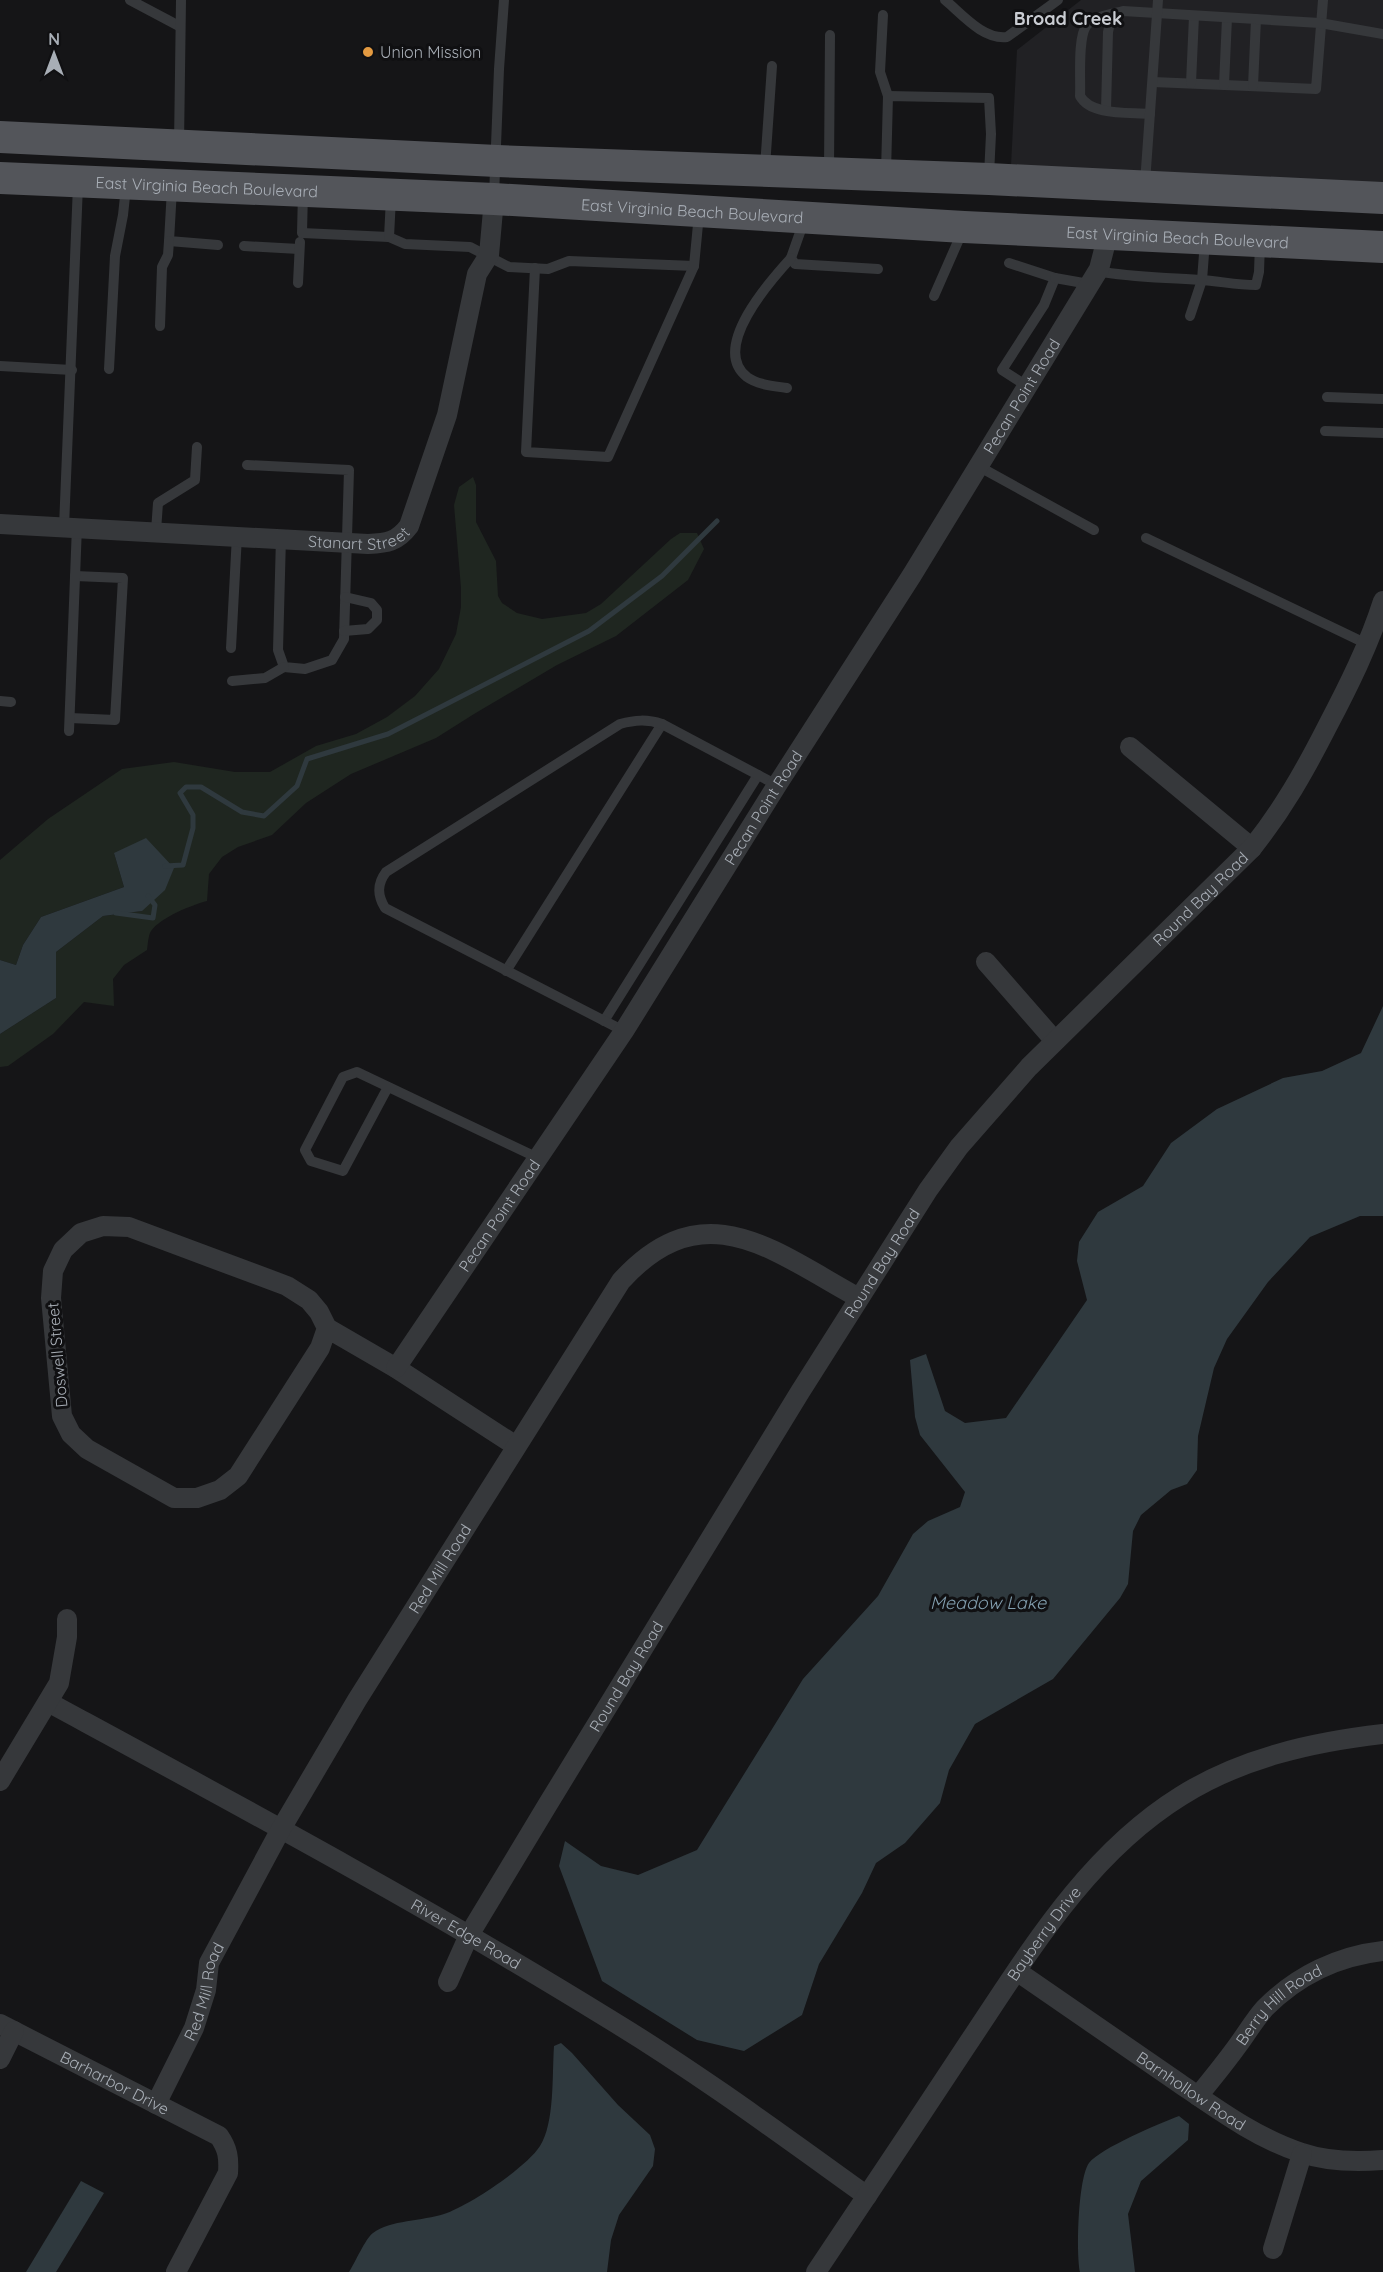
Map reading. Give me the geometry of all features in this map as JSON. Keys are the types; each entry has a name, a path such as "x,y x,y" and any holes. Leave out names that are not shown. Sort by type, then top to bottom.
{"main road":[{"path":"0,136 496,161 989,179 1383,198"},
{"name":"East Virginia Beach Boulevard","path":"0,178 494,199 964,227 1383,247"}],"street":[{"name":"Stanart Street","path":"0,524 347,542 391,543 402,536 409,526 447,416 477,274 489,255 494,199"},
{"name":"Pecan Point Road","path":"396,1368 624,1031 777,785 912,575 1094,277 1103,259 1108,234"},
{"name":"Round Bay Road","path":"448,1982 469,1935 859,1298 928,1190 993,1106 1055,1041 1252,848 1277,816 1298,783 1341,702 1383,601"},
{"path":"1130,747 1252,848"},
{"path":"986,962 1055,1041"},
{"name":"Doswell Street","path":"327,1328 320,1348 238,1476 220,1490 205,1496 174,1498 87,1449 71,1434 62,1416 51,1298 53,1271 63,1250 81,1233 103,1226 129,1227 288,1286 309,1299 327,1328 396,1368 516,1446"},
{"name":"Red Mill Road","path":"156,2104 194,2028 206,1990 209,1963 281,1829 357,1700 621,1281 639,1261 657,1248 681,1238 703,1234 725,1234 752,1239 859,1298"},
{"path":"0,1781 59,1683 67,1637 67,1619"},
{"name":"River Edge Road","path":"48,1702 469,1935 611,2020 744,2108 867,2196"},
{"name":"Bayberry Drive","path":"819,2271 1018,1971 1082,1882 1112,1850 1138,1827 1180,1796 1218,1775 1296,1749 1347,1738 1383,1734"},
{"name":"Berry Hill Road","path":"1198,2096 1264,2009 1290,1986 1336,1962 1383,1951"},
{"name":"Barnhollow Road","path":"1018,1971 1198,2096 1269,2140 1302,2154 1330,2160 1359,2162 1383,2160"},
{"path":"0,2059 7,2027"},
{"name":"Barharbor Drive","path":"7,2027 219,2136 226,2146 229,2158 228,2173 176,2272"},
{"path":"1273,2248 1302,2154"}],"lane":[{"path":"130,0 179,26"},
{"path":"179,145 181,0"},
{"path":"494,199 504,0"},
{"path":"945,0 987,35 996,38 1006,37 1058,0"},
{"path":"1145,187 1158,0"},
{"path":"1153,82 1316,89 1323,0"},
{"path":"1150,114 1093,109 1084,103 1080,96 1082,35 1087,25 1102,16 1123,11 1320,23 1383,34"},
{"path":"1106,110 1108,32 1112,14"},
{"path":"884,15 880,72 888,96 886,175"},
{"path":"1191,83 1194,16"},
{"path":"1224,85 1227,18"},
{"path":"1253,86 1256,19"},
{"path":"829,173 830,36"},
{"path":"765,170 772,66"},
{"path":"888,96 989,98 991,134 989,179"},
{"path":"69,731 75,576 70,526 78,180"},
{"path":"110,369 115,256 123,215 126,183"},
{"path":"160,326 162,267 168,255 172,186"},
{"path":"298,283 303,192"},
{"path":"389,237 391,195"},
{"path":"535,268 526,452 608,458 694,266 699,211"},
{"path":"787,388 762,384 747,377 740,370 734,358 735,347 747,317 771,280 791,258 805,218"},
{"path":"934,296 964,227"},
{"path":"302,233 389,237 405,244 470,247 509,267 548,269 569,261 694,266"},
{"path":"1190,316 1202,280 1205,239"},
{"path":"169,241 218,245"},
{"path":"1009,263 1055,278 1121,275 1256,285 1259,272 1260,241"},
{"path":"244,246 299,249"},
{"path":"791,258 795,264 878,269"},
{"path":"1028,386 1002,370 1044,305 1055,278"},
{"path":"0,366 72,370"},
{"path":"1327,397 1383,399"},
{"path":"1325,431 1383,433"},
{"path":"156,531 158,503 195,480 197,447"},
{"path":"232,681 265,678 284,667 305,669 332,660 344,639 349,470 247,465"},
{"path":"978,466 1095,530"},
{"path":"231,648 237,535"},
{"path":"281,537 278,650 284,667"},
{"path":"1146,538 1367,644"},
{"path":"70,718 115,720 123,578 75,576"},
{"path":"344,632 368,629 377,620 377,610 371,603 345,597"},
{"path":"624,1031 384,908 379,899 378,889 381,879 386,872 620,724 635,720 650,720 662,724 777,785"},
{"path":"506,971 662,724"},
{"path":"604,1021 758,775"},
{"path":"388,1087 343,1171 311,1161 305,1150 343,1077 357,1071 538,1158"}],"shaded area":[{"path":"1081,0 1383,0 1383,189 1011,165 1017,50"},
{"path":"473,477 476,485 476,522 496,561 498,596 502,603 517,613 542,619 586,613 601,604 680,533 697,533 704,549 688,580 616,636 557,665 436,738 351,774 306,803 272,835 238,847 222,857 209,874 207,901 177,912 162,921 151,931 147,950 124,965 113,979 114,1006 84,1002 53,1034 8,1066 0,1067 0,1034 56,998 56,952 103,916 142,911 114,853 124,887 41,917 23,945 16,965 0,960 0,860 48,819 122,769 174,762 235,772 270,772 316,746 356,734 387,717 415,696 439,669 456,634 461,607 461,588 454,505 459,487"}],"water":[{"path":"146,838 174,868 165,890 142,911 103,916 56,952 56,998 0,1034 0,960 16,965 23,945 41,917 124,887 114,853"},
{"name":"Meadow Lake","path":"1383,1006 1383,1216 1360,1216 1310,1237 1268,1282 1227,1339 1214,1368 1198,1436 1197,1470 1187,1484 1171,1490 1141,1515 1133,1531 1128,1584 1120,1598 1053,1679 975,1724 949,1770 940,1803 905,1843 876,1863 862,1893 819,1964 802,2015 744,2051 697,2040 602,1981 559,1866 565,1841 601,1866 638,1875 697,1850 803,1679 878,1596 913,1534 928,1521 960,1507 965,1492 920,1435 915,1417 910,1360 926,1354 945,1411 965,1423 1006,1418 1087,1300 1077,1261 1079,1242 1098,1212 1143,1186 1171,1143 1217,1109 1283,1078 1322,1071 1361,1053"},
{"path":"561,2043 618,2105 650,2135 655,2149 653,2166 619,2215 611,2240 607,2272 349,2272 373,2233 397,2223 436,2216 454,2210 496,2185 533,2155 545,2136 548,2125 552,2098 554,2046"},
{"path":"1179,2116 1189,2124 1188,2140 1141,2181 1128,2214 1135,2272 1080,2272 1078,2233 1080,2199 1085,2171 1089,2163 1118,2143"},
{"path":"81,2181 104,2193 56,2272 26,2272"}],"waterway":[{"path":"165,866 183,865 193,828 193,815 180,793 186,787 201,787 242,812 264,816 297,786 307,759 388,734 589,631 662,576 717,521"},
{"path":"116,913 153,918 155,905 148,896"}],"place":[{"name":"Union Mission","path":"368,52"}],"district":[{"name":"Broad Creek","path":"1068,19"}]}
